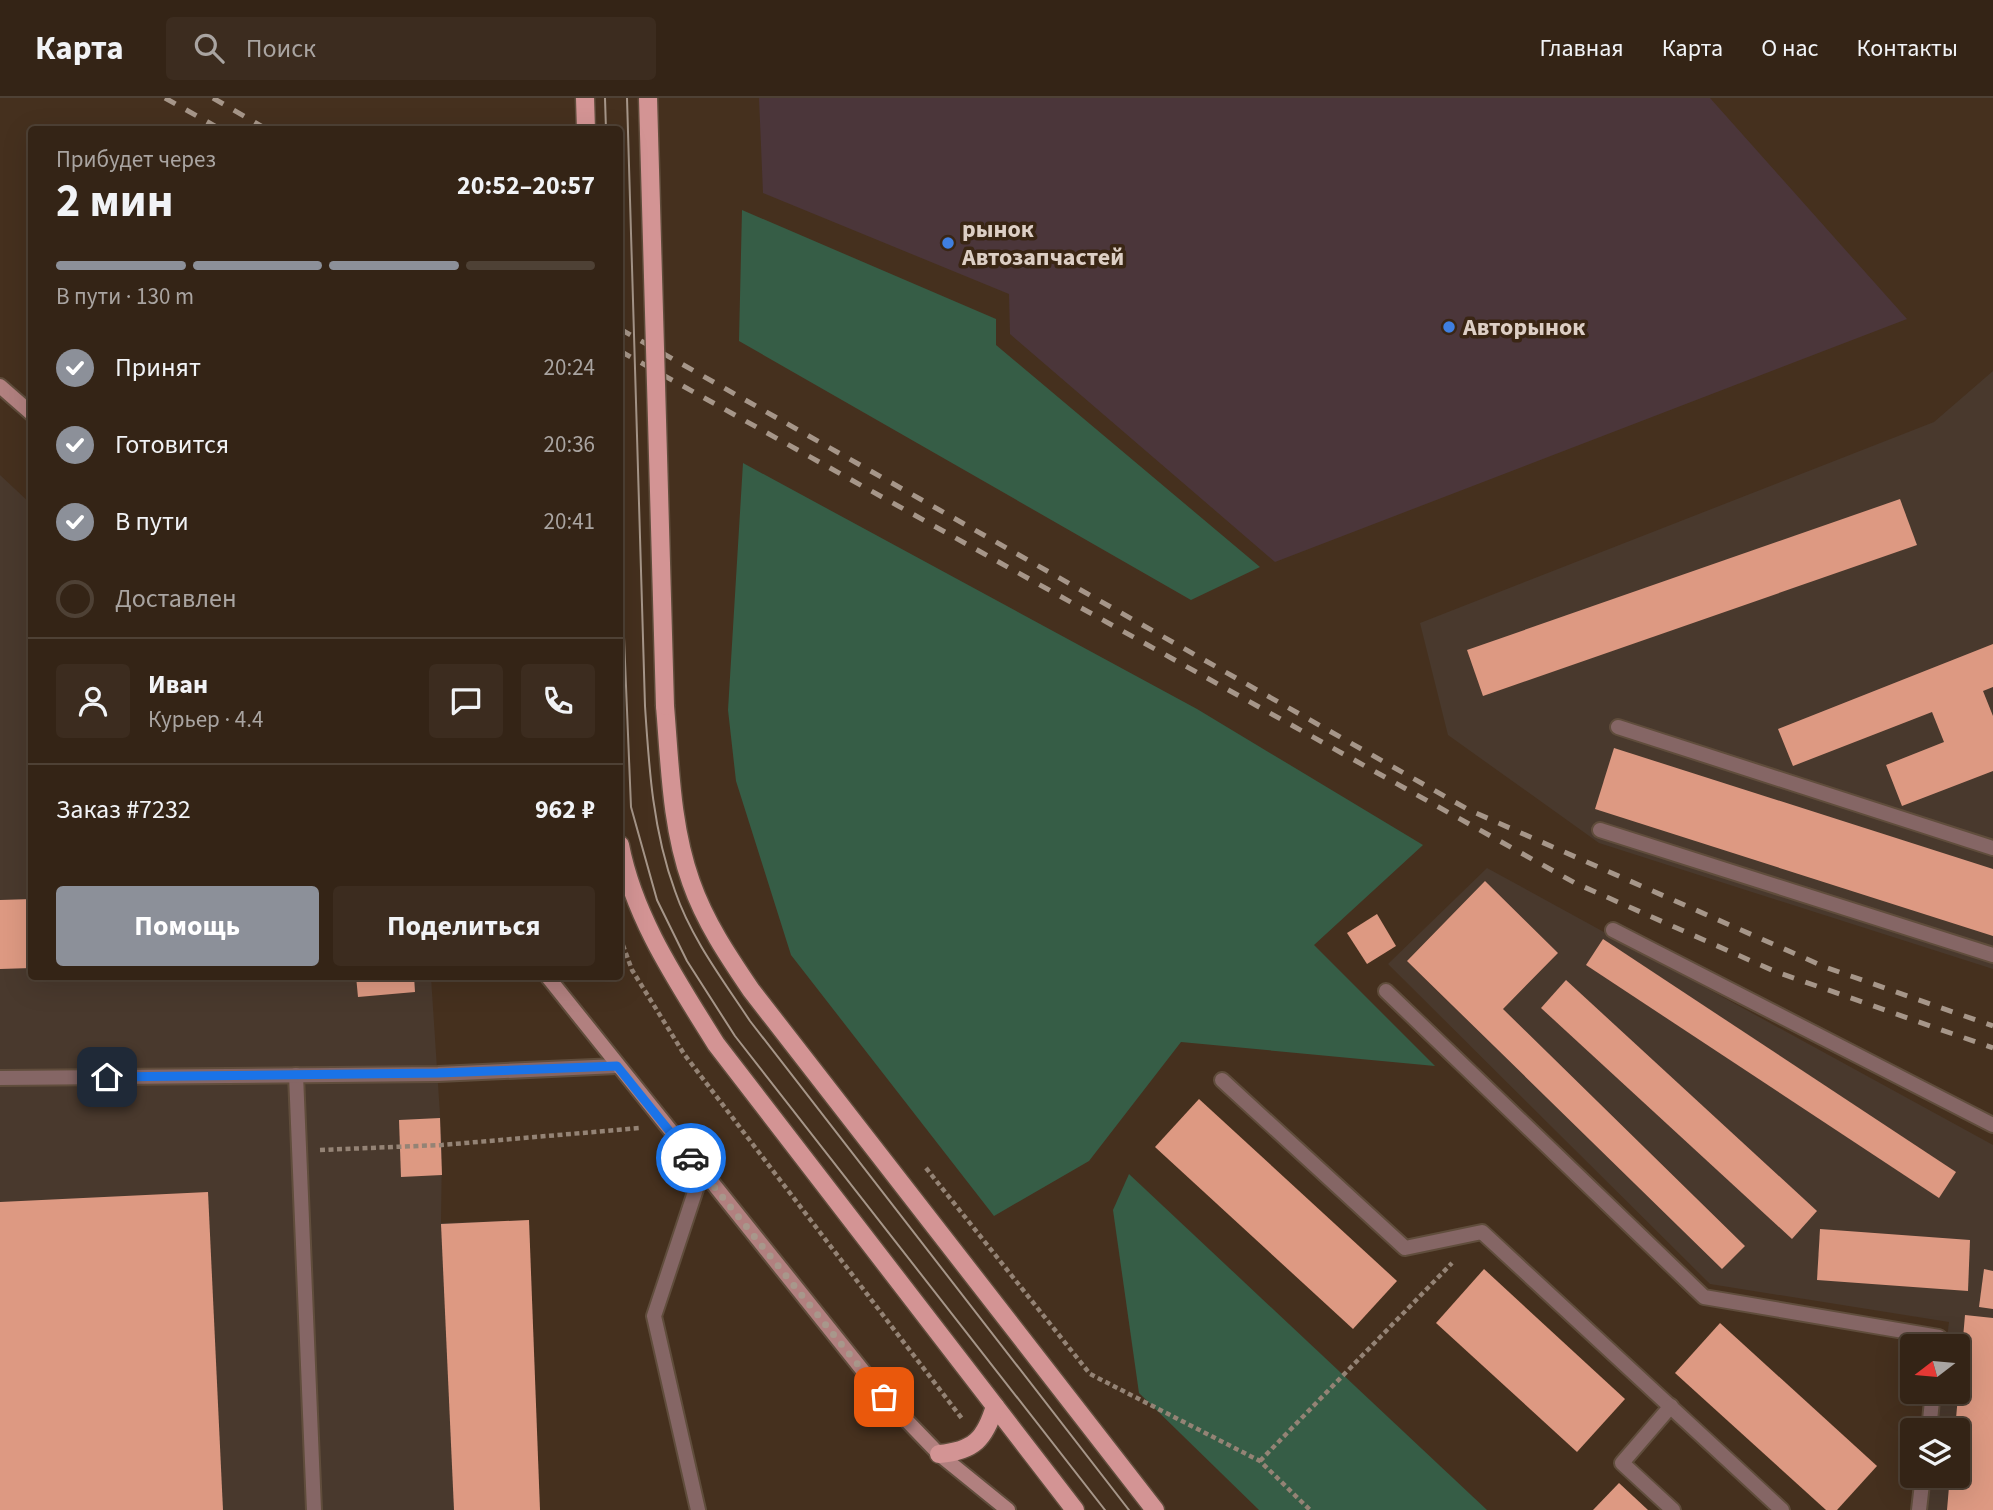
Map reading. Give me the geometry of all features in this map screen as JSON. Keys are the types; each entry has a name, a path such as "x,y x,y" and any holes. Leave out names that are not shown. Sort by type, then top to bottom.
{"main road":[{"path":"585,98 586,126"},
{"path":"648,98 665,706 674,816 691,882 715,936 751,990 1155,1510"},
{"path":"0,386 28,410"},
{"path":"623,855 638,907 671,972 716,1044 1075,1510"},
{"path":"550,980 884,1397 939,1454 1008,1510"},
{"path":"939,1454 962,1452 987,1432 995,1406"}],"lane":[{"path":"1618,727 1993,848"},
{"path":"1600,830 1993,955"},
{"path":"1613,930 1993,1125"},
{"path":"1386,991 1704,1297 1921,1334"},
{"path":"0,1078 438,1073 617,1066"},
{"path":"296,1075 314,1510"},
{"path":"1222,1080 1405,1248 1482,1232 1782,1510"},
{"path":"698,1510 654,1316 702,1171"},
{"path":"1671,1406 1622,1463 1673,1510"},
{"path":"1919,1510 1922,1488"}],"path":[{"path":"623,945 632,970 684,1054 978,1439"},
{"path":"299,1150 442,1145 665,1126"},
{"path":"919,1159 1090,1374 1260,1461 1310,1510"},
{"path":"1260,1461 1482,1232"}],"shaded area":[{"name":"Авторынок","path":"759,98 1710,98 1907,319 1275,562 1010,334 1009,294 763,193"},
{"path":"1993,371 1993,969 1599,843 1448,735 1420,623 1934,422"},
{"path":"0,475 28,501 28,980 431,980 442,1145 441,1223 529,1220 540,1510 0,1510"},
{"path":"1487,868 1993,1145 1993,1510 1925,1510 1928,1488 1970,1488 1970,1418 1937,1418 1938,1404 1970,1404 1970,1334 1948,1334 1949,1322 1710,1284 1388,964"}],"green space":[{"path":"742,210 996,319 996,345 1260,567 1191,600 739,341"},
{"path":"743,463 1197,709 1423,845 1314,945 1435,1066 1181,1042 1089,1161 994,1216 791,955 736,781 728,710"},
{"path":"1129,1174 1487,1510 1259,1510 1139,1393 1113,1210"}],"building":[{"path":"1900,499 1917,545 1483,696 1467,650"},
{"path":"1993,644 1993,687 1983,691 1993,716 1993,771 1902,806 1886,765 1944,742 1932,712 1793,766 1778,729"},
{"path":"1614,748 1993,869 1993,936 1595,809"},
{"path":"1485,881 1558,953 1503,1009 1745,1246 1722,1269 1407,961"},
{"path":"28,899 28,968 0,969 0,900"},
{"path":"1377,914 1396,946 1367,964 1347,933"},
{"path":"1603,939 1956,1172 1939,1198 1586,965"},
{"path":"356,980 414,980 415,992 358,997"},
{"path":"1566,980 1817,1211 1792,1239 1541,1008"},
{"path":"1199,1099 1397,1281 1353,1329 1155,1147"},
{"path":"440,1118 442,1175 401,1177 399,1120"},
{"path":"208,1192 223,1510 0,1510 0,1202"},
{"path":"529,1220 540,1510 454,1510 441,1224"},
{"path":"1820,1229 1970,1240 1968,1291 1817,1280"},
{"path":"1484,1269 1625,1399 1577,1452 1436,1323"},
{"path":"1984,1269 1993,1271 1993,1309 1979,1307"},
{"path":"1965,1315 1993,1318 1993,1510 1947,1510 1949,1488 1970,1488 1970,1418 1956,1418 1957,1404 1970,1404 1970,1334 1963,1334"},
{"path":"1720,1323 1877,1466 1837,1510 1826,1510 1675,1373"},
{"path":"1619,1483 1648,1510 1593,1510"}],"tram line":[{"path":"605,98 606,126"},
{"path":"627,98 645,706 650,776 657,823 675,891 699,942 750,1021 1129,1510"},
{"path":"623,613 631,807 657,900 687,961 735,1036 1105,1510"}],"railway":[{"path":"165,98 215,126"},
{"path":"213,98 261,126"},
{"path":"623,331 1469,810 1825,967 1993,1026"},
{"path":"623,353 1575,883 1774,971 1993,1048"}],"way so far":[{"path":"691,1158 884,1397"}],"place":[{"name":"рынок Автозапчастей","path":"948,243"},
{"name":"Авторынок","path":"1449,327"}],"route":[{"path":"107,1077 438,1073 617,1066 691,1158"}]}
